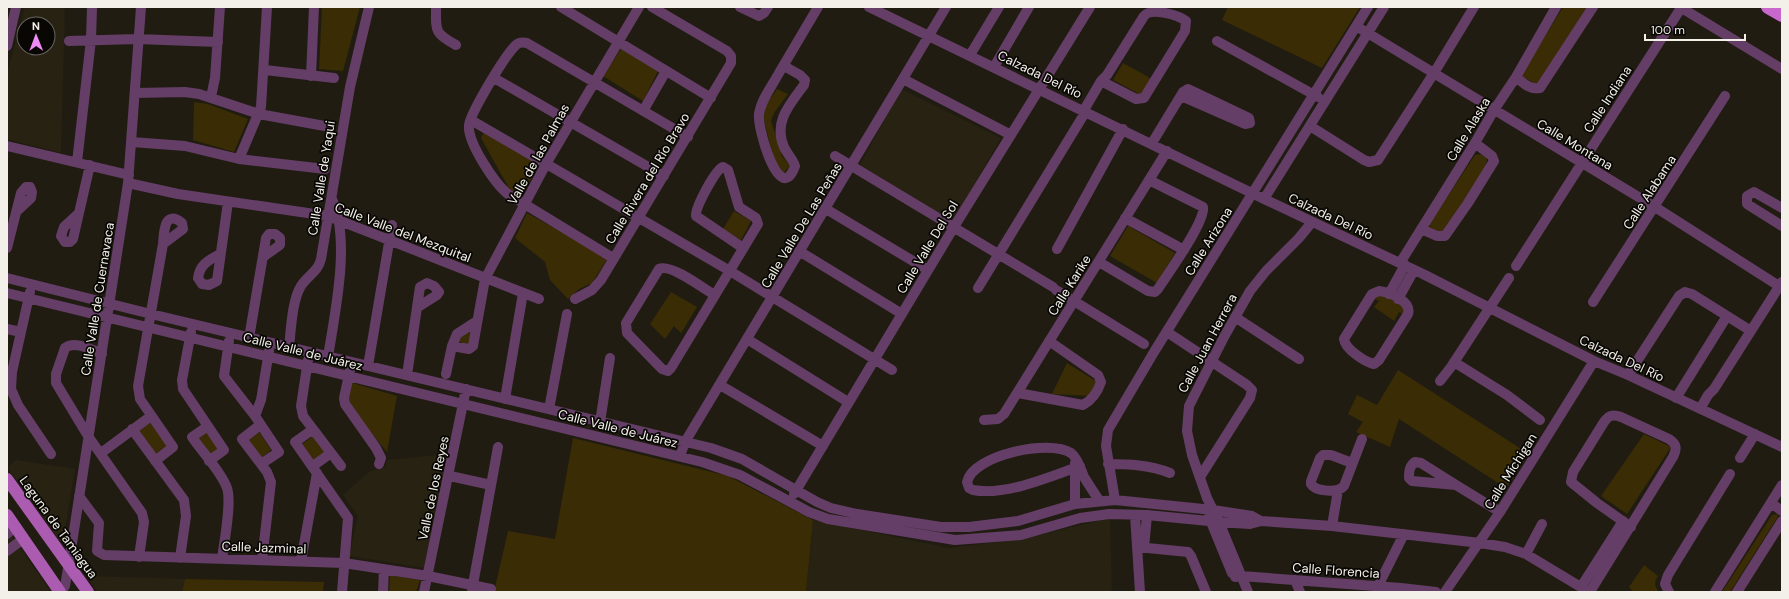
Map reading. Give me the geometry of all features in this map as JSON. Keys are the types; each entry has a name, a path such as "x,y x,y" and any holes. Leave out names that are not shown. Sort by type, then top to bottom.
{"highway":[{"path":"1768,7 1782,15"}],"main road":[{"name":"Laguna de Tamiagua","path":"7,479 88,592"},
{"path":"7,515 11,530 23,539 61,592"}],"street":[{"path":"7,46 16,7"},
{"path":"77,162 91,40 92,7"},
{"name":"Calle Valle de Cuernavaca","path":"61,592 64,586 68,564 102,354 128,179 132,142 140,7"},
{"path":"211,97 215,78 220,7"},
{"path":"239,160 259,114 263,95 267,7"},
{"path":"311,76 314,7"},
{"name":"Calle Valle de Yaqui","path":"289,347 298,291 319,266 350,87 369,7"},
{"path":"436,7 437,31 440,36 456,45"},
{"path":"562,7 711,98"},
{"name":"Valle de las Palmas","path":"452,346 467,349 472,348 485,279 546,164 639,7"},
{"name":"Calle Rivera del Río Bravo","path":"576,298 586,294 596,286 688,137 731,63 731,56 727,51 652,7"},
{"path":"740,7 758,16 764,13 768,7"},
{"path":"784,66 800,75 805,80 804,85 781,120 780,134 783,145 795,166 789,176 785,178 777,174 771,164 758,118 763,102 818,7"},
{"name":"Calzada Del Río","path":"869,7 1040,89 1085,113 1123,129 1264,199 1406,266 1594,361 1628,375 1782,446"},
{"name":"Calle Valle De Las Peñas","path":"680,456 685,442 946,7"},
{"path":"970,55 999,7"},
{"path":"994,67 1029,7"},
{"name":"Calle Valle Del Sol","path":"790,501 954,227 1090,7"},
{"name":"Calle Arizona","path":"1114,500 1108,464 1106,439 1108,430 1252,193 1368,7"},
{"path":"1264,199 1384,7"},
{"path":"1310,126 1364,160 1369,162 1378,160 1474,7"},
{"name":"Calle Alaska","path":"1398,299 1406,266 1421,229 1516,77 1556,7"},
{"path":"1516,77 1530,87 1535,89 1540,88 1593,7"},
{"path":"1681,7 1782,68"},
{"name":"Calle Indiana","path":"1516,266 1681,7"},
{"path":"978,288 1104,80 1144,16 1149,12 1155,11 1185,19 1187,24 1186,31 1144,98 1136,99 1104,80"},
{"name":"Calle Montana","path":"1356,26 1781,284"},
{"path":"70,41 138,39 218,42"},
{"path":"1216,41 1326,101"},
{"path":"613,258 502,190 487,169 470,126 494,78 515,46 520,42 527,43 688,137"},
{"path":"264,70 334,78"},
{"path":"643,111 666,71"},
{"path":"494,78 664,176"},
{"path":"903,79 1011,135"},
{"path":"1152,143 1184,90 1192,89 1249,118 1251,121 1250,124 1245,124 1181,96"},
{"path":"135,93 185,92 211,97 259,114 330,126"},
{"name":"Calle Alabama","path":"1593,302 1725,96"},
{"path":"470,126 546,164 772,296 892,370"},
{"path":"1057,249 1123,129"},
{"path":"132,142 185,146 239,160 325,169"},
{"path":"1421,229 1437,236 1445,236 1468,203 1494,161 1492,156 1475,143"},
{"name":"Calle Valle del Mezquital","path":"7,146 90,165 128,179 178,194 328,216 539,299"},
{"name":"Calle Karike","path":"984,420 995,420 1002,417 1167,150"},
{"path":"835,156 1144,344"},
{"path":"78,214 90,165"},
{"path":"714,295 672,269 662,267 659,269 626,324 626,333 662,369 668,371 674,366 714,295 758,224 756,218 739,207 728,170 726,167 720,168 697,209 696,216 743,248"},
{"path":"1099,262 1148,291 1155,292 1184,250 1202,216 1202,207 1149,180"},
{"path":"1782,208 1754,192 1747,196 1746,200 1750,206 1782,226"},
{"path":"328,356 339,278 339,220 331,198"},
{"path":"220,254 228,202"},
{"path":"826,209 928,270"},
{"path":"7,248 17,211"},
{"path":"1125,218 1184,250"},
{"name":"Calle Juan Herrera","path":"1210,509 1188,440 1187,424 1189,406 1235,317 1257,281 1299,238 1312,222"},
{"path":"368,366 392,225"},
{"path":"155,460 173,447 140,400 138,391 163,244"},
{"path":"799,251 902,314"},
{"path":"249,338 263,257"},
{"name":"Calle Alaska","path":"1389,294 1406,266"},
{"name":"Calle Valle de Juárez","path":"7,278 249,338 685,442 732,455 817,502 831,508 857,514 955,528 1018,521 1075,504 1099,500 1114,500 1210,509 1252,516 1261,521"},
{"path":"1440,381 1509,278"},
{"path":"1704,410 1708,395 1714,389 1781,284"},
{"path":"32,285 12,372 11,389 18,405 51,454"},
{"path":"1379,291 1398,299 1409,307 1408,314 1380,360 1374,364 1368,362 1348,348 1344,342 1344,339 1374,292 1379,291"},
{"path":"1628,375 1679,296 1685,292 1692,294 1751,332"},
{"name":"Calle Valle de Juárez","path":"7,293 680,456 728,470 828,520 955,540 1021,535 1080,518 1108,514 1147,515 1189,520 1250,524 1261,521"},
{"path":"504,398 523,293"},
{"path":"407,375 418,307"},
{"path":"549,410 567,314"},
{"path":"1676,398 1727,316"},
{"path":"1235,317 1299,359"},
{"path":"446,374 452,346 457,334 477,321"},
{"path":"192,324 182,385 185,394 224,450 209,461"},
{"path":"7,329 21,332"},
{"path":"1167,332 1212,361 1252,390 1250,398 1200,477"},
{"path":"231,333 224,376 279,452 261,464"},
{"path":"747,339 848,402"},
{"path":"1018,393 1083,405 1091,400 1099,387 1101,382 1098,375 1049,341"},
{"path":"262,560 272,487 270,478 242,439 258,421 271,343"},
{"path":"102,354 78,345 68,345 65,348 56,379 58,387 88,436 142,513 144,522 139,557"},
{"path":"310,352 301,412 312,430 341,466"},
{"path":"600,422 610,358"},
{"name":"Calle Míchigan","path":"1445,592 1500,512 1594,361"},
{"path":"352,362 344,398 345,404 379,453 381,458 379,464"},
{"path":"1454,362 1507,395 1540,420"},
{"path":"393,387 396,373"},
{"path":"429,395 433,381"},
{"path":"720,385 823,446"},
{"name":"Valle de los Reyes","path":"424,592 450,476 466,389"},
{"path":"570,430 574,415"},
{"path":"1261,521 1332,526 1404,534 1480,543 1516,550 1526,554 1586,590 1627,524 1674,457 1676,449 1675,445 1670,439 1621,417 1613,415 1604,422 1573,472 1571,482 1591,499 1627,524"},
{"path":"101,453 151,416"},
{"path":"208,426 192,437 225,485 228,494 222,559"},
{"path":"132,429 186,505 180,558"},
{"path":"312,430 295,442 348,518 342,592"},
{"path":"1740,458 1755,434"},
{"path":"1352,463 1326,454 1320,458 1311,484 1316,489 1338,490 1344,486 1362,439"},
{"path":"472,589 498,447"},
{"path":"1077,465 1020,486 1004,490 973,490 967,482 972,471 983,463 1030,448 1063,450 1071,454 1099,500"},
{"path":"301,561 315,470 331,454"},
{"path":"1108,464 1130,464 1157,468 1170,473"},
{"path":"1075,504 1077,465"},
{"path":"1669,592 1666,584 1668,575 1730,474"},
{"path":"450,476 491,485"},
{"path":"1456,485 1500,512"},
{"path":"1715,592 1782,485"},
{"path":"1332,526 1338,490"},
{"name":"Calle Jazminal","path":"79,496 99,523 98,553 104,555 344,562 428,576 472,589 491,589"},
{"path":"1771,503 1782,510"},
{"path":"1189,520 1191,507"},
{"path":"828,520 831,508"},
{"path":"1210,509 1238,576 1248,592"},
{"path":"1136,515 1141,547"},
{"path":"1143,592 1140,592 1141,547 1147,515"},
{"path":"1737,592 1782,520"},
{"path":"1018,521 1021,535"},
{"path":"1526,554 1542,524"},
{"path":"1376,589 1404,534"},
{"path":"7,551 23,539"},
{"path":"1141,547 1188,552 1206,592"},
{"path":"383,592 384,569"},
{"path":"1238,576 1240,592"},
{"name":"Calle Florencia","path":"1238,576 1295,580 1376,589 1436,592"},
{"path":"1295,580 1300,592"}],"shaded area":[{"path":"25,7 65,7 61,153 7,139 7,74 16,40 16,56 56,56 56,16 23,16"},
{"path":"322,7 360,7 343,71 319,69"},
{"path":"1228,7 1360,7 1322,68 1222,20"},
{"path":"1563,7 1588,7 1541,82 1536,84 1523,77 1522,74"},
{"path":"621,49 658,71 643,101 603,76"},
{"path":"1123,63 1152,79 1141,95 1113,80"},
{"path":"777,89 788,94 774,113 771,121 782,156 790,165 784,173 776,170 762,111"},
{"path":"901,89 1001,138 953,221 860,165"},
{"path":"194,102 208,104 248,119 234,152 193,140"},
{"path":"484,132 539,163 522,196 510,190 481,138"},
{"path":"1482,154 1487,158 1486,165 1445,231 1439,233 1430,228 1430,223 1475,155"},
{"path":"734,211 751,221 741,240 723,229"},
{"path":"527,213 608,258 592,283 579,289 568,299 550,280 545,262 515,238"},
{"path":"1128,226 1175,253 1157,283 1110,256"},
{"path":"671,292 697,307 681,333 674,326 665,339 650,324"},
{"path":"1378,293 1408,308 1403,314 1399,312 1394,321 1374,307 1379,301 1374,299"},
{"path":"472,328 469,344 457,342 458,339"},
{"path":"1067,363 1099,383 1091,396 1052,394"},
{"path":"1398,370 1529,454 1506,488 1399,419 1390,447 1356,432 1363,422 1348,414 1357,395 1377,405"},
{"path":"349,382 397,396 387,452 346,402"},
{"path":"149,421 167,445 155,454 137,430"},
{"path":"208,431 221,446 209,456 197,440"},
{"path":"259,432 271,450 261,458 248,440"},
{"path":"1644,434 1671,447 1627,514 1601,496"},
{"path":"315,435 328,453 314,462 302,444"},
{"path":"573,438 728,476 813,520 806,592 494,592 508,531 555,539"},
{"path":"448,454 425,568 349,556 358,516 343,495 370,471 386,467 387,460"},
{"path":"16,460 75,469 63,542 59,541 8,468"},
{"path":"1778,514 1777,518 1730,592 1722,592 1772,515"},
{"path":"1110,518 1112,592 806,592 813,520 949,548 1022,539"},
{"path":"7,528 23,552 51,592 7,592"},
{"path":"1644,565 1658,576 1655,584 1659,592 1633,592 1629,587"},
{"path":"390,575 420,580 416,592 389,592"},
{"path":"86,576 185,579 182,592 98,592"},
{"path":"185,579 324,582 323,592 182,592"}]}
